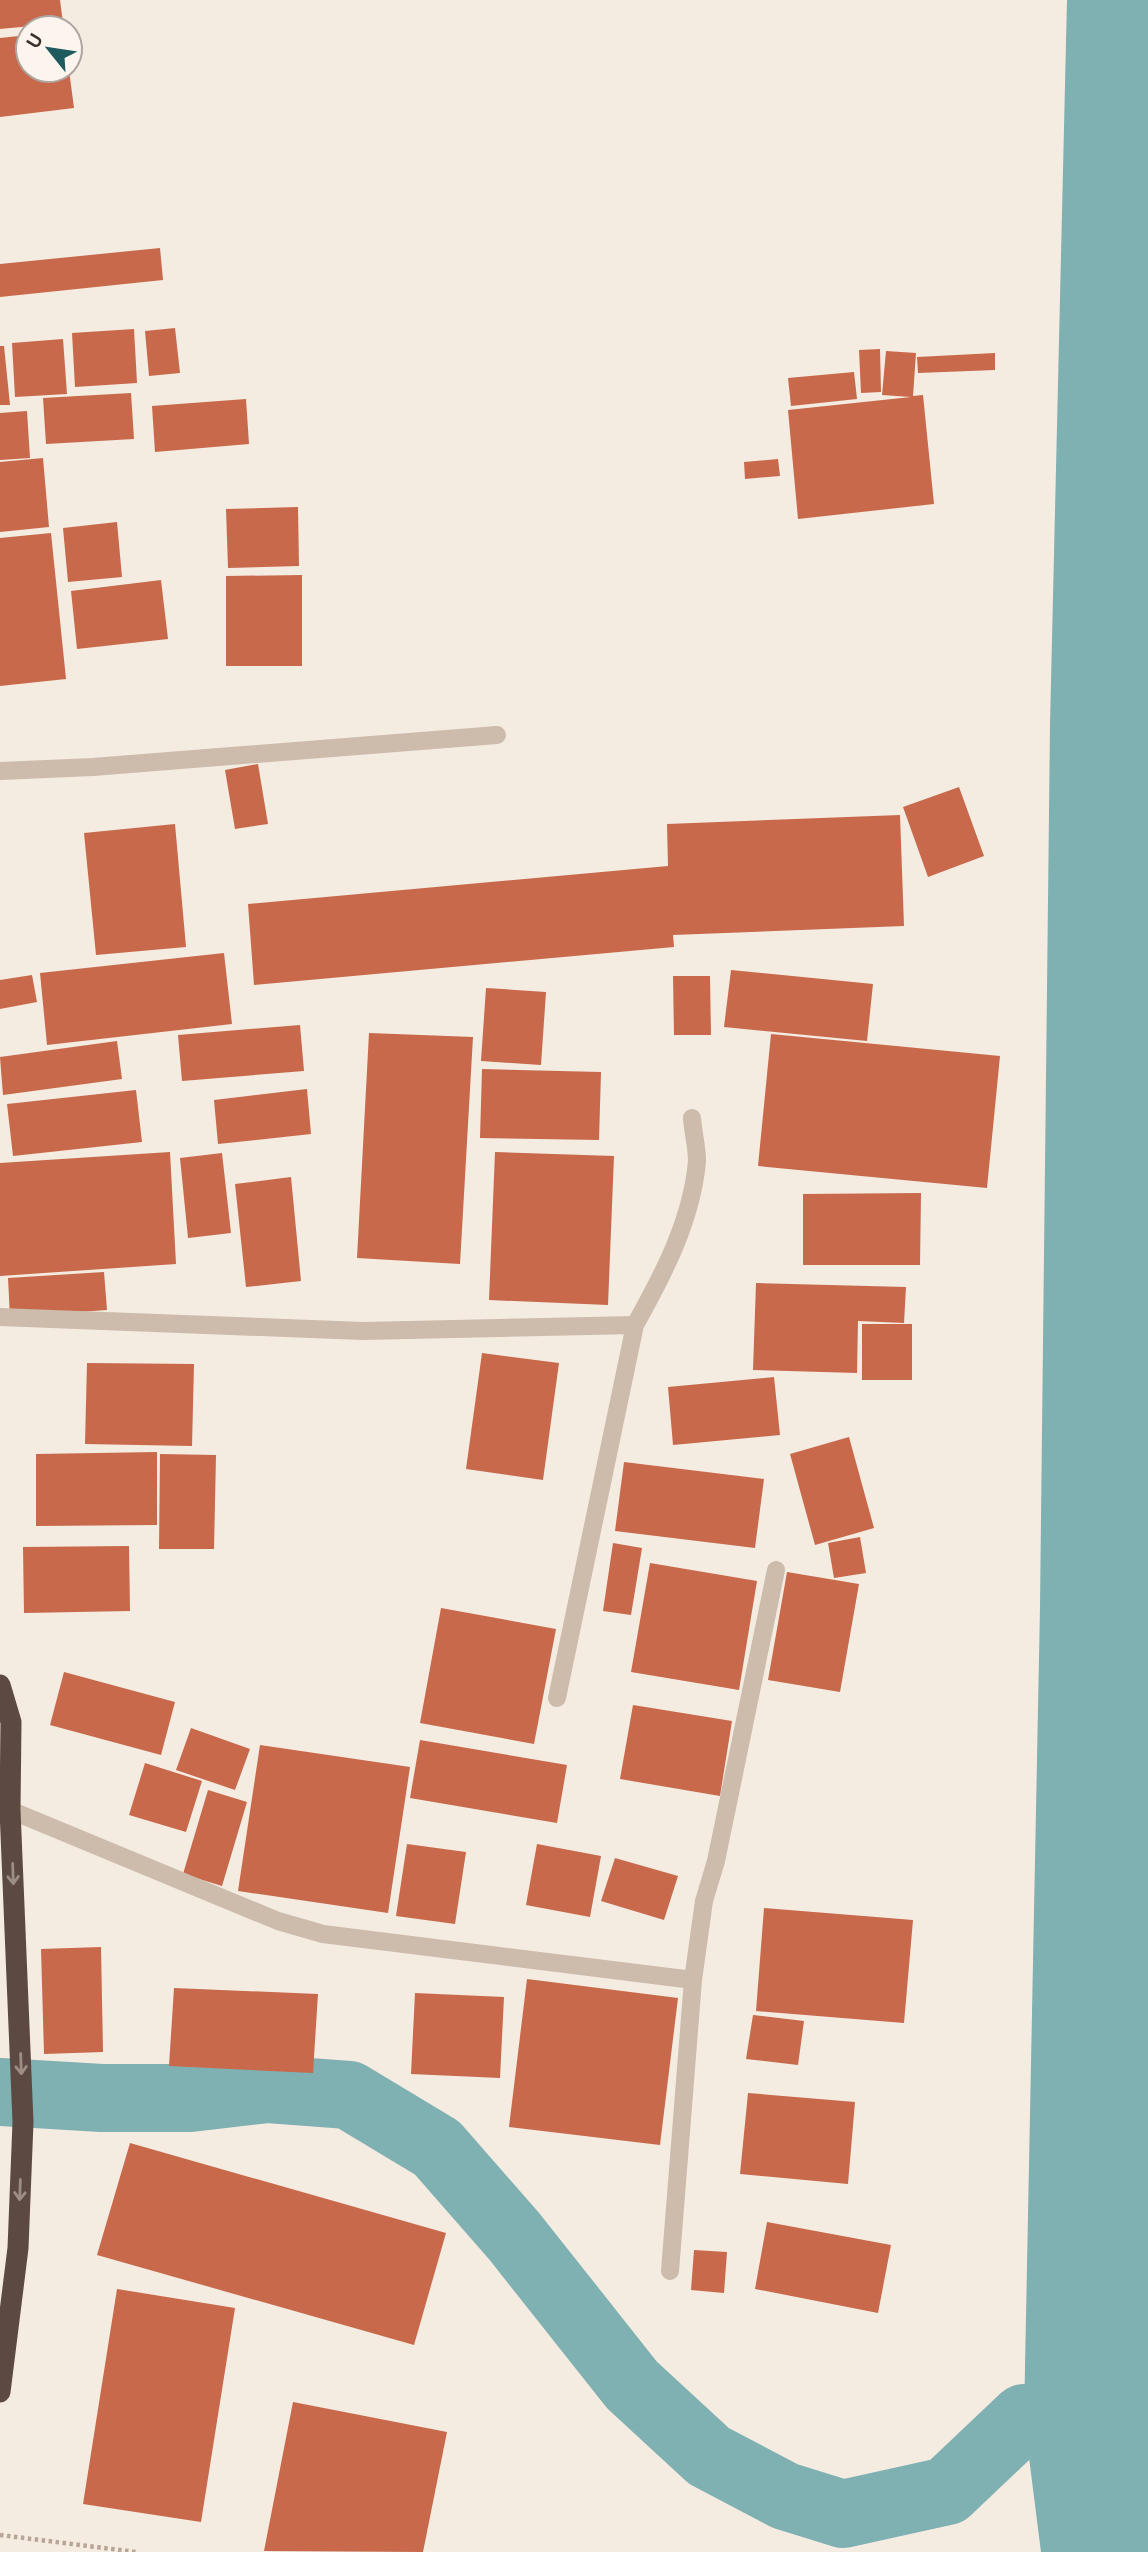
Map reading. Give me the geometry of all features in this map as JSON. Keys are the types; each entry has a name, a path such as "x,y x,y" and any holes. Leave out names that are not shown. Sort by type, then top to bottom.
{"highway":[{"path":"0,1685 10,1722 8,1959 18,2005 23,2122 18,2248 0,2392"}],"street":[{"path":"0,771 93,767 497,735"},
{"path":"557,1698 635,1325 659,1281 689,1208 697,1159 692,1118"},
{"path":"0,1317 363,1331 635,1325"},
{"path":"670,2271 693,1980 704,1900 716,1861 776,1570"},
{"path":"10,1810 278,1921 323,1934 693,1980"}],"path":[{"path":"0,2535 136,2552"}],"water":[{"path":"1067,0 1148,0 1148,2552 1041,2552 1024,2418 1040,1608 1050,725"}],"building":[{"path":"0,0 60,0 62,14 14,14 14,28 0,29"},
{"path":"14,36 14,84 71,84 74,108 0,117 0,38"},
{"path":"160,248 163,280 0,297 0,264"},
{"path":"175,328 180,373 149,376 145,331"},
{"path":"134,329 137,383 75,387 72,333"},
{"path":"63,339 67,394 15,397 12,343"},
{"path":"0,346 4,346 10,405 0,405"},
{"path":"880,349 881,392 861,393 859,350"},
{"path":"886,351 916,353 913,396 923,395 934,504 798,519 788,410 911,397 882,395"},
{"path":"995,353 995,370 918,373 917,357"},
{"path":"854,372 857,399 791,406 788,378"},
{"path":"131,393 134,439 46,444 43,398"},
{"path":"246,399 249,444 155,452 152,406"},
{"path":"27,411 30,458 0,460 0,413"},
{"path":"43,458 49,527 0,532 0,462"},
{"path":"778,459 780,476 745,479 744,462"},
{"path":"298,507 299,566 228,568 226,509"},
{"path":"117,522 122,577 68,582 63,528"},
{"path":"51,533 66,679 0,686 0,538"},
{"path":"302,575 302,666 226,666 226,576"},
{"path":"161,580 168,639 77,649 71,591"},
{"path":"258,764 268,824 235,829 225,770"},
{"path":"959,787 984,856 928,877 903,807"},
{"path":"900,815 904,926 673,935 674,947 254,985 248,904 668,866 667,824"},
{"path":"175,824 186,947 96,955 84,833"},
{"path":"224,953 232,1024 47,1045 40,973"},
{"path":"731,970 873,984 867,1041 724,1027"},
{"path":"32,975 37,1002 0,1009 0,980"},
{"path":"673,976 710,976 711,1035 674,1035"},
{"path":"486,988 546,992 541,1065 481,1061"},
{"path":"300,1025 304,1071 182,1081 178,1035"},
{"path":"369,1033 473,1037 460,1264 357,1258"},
{"path":"771,1034 1000,1056 987,1188 758,1166"},
{"path":"117,1041 122,1079 3,1095 0,1057"},
{"path":"482,1069 601,1072 599,1140 480,1138"},
{"path":"307,1089 311,1134 218,1144 214,1100"},
{"path":"136,1090 142,1142 13,1156 7,1104"},
{"path":"170,1152 176,1264 0,1276 0,1163"},
{"path":"495,1152 614,1156 608,1305 489,1300"},
{"path":"222,1153 231,1233 188,1238 180,1158"},
{"path":"291,1177 301,1281 246,1287 235,1184"},
{"path":"921,1193 920,1265 803,1265 803,1194"},
{"path":"104,1272 107,1310 10,1317 8,1278"},
{"path":"756,1283 906,1287 904,1323 858,1321 857,1373 753,1370"},
{"path":"862,1324 912,1324 912,1380 862,1380"},
{"path":"482,1353 559,1363 543,1480 466,1469"},
{"path":"87,1363 194,1364 192,1446 85,1444"},
{"path":"774,1377 780,1435 673,1445 668,1387"},
{"path":"849,1437 874,1528 815,1545 790,1454"},
{"path":"157,1452 157,1525 36,1526 36,1454"},
{"path":"160,1454 216,1455 214,1549 159,1549"},
{"path":"624,1462 764,1479 755,1548 615,1531"},
{"path":"860,1537 866,1573 834,1578 828,1543"},
{"path":"613,1543 642,1548 631,1615 603,1611"},
{"path":"129,1546 130,1611 24,1613 23,1547"},
{"path":"650,1563 757,1581 739,1690 631,1672"},
{"path":"787,1572 859,1584 840,1692 768,1680"},
{"path":"441,1608 556,1629 534,1744 420,1723"},
{"path":"64,1672 175,1702 161,1755 50,1725"},
{"path":"633,1705 732,1721 720,1796 620,1779"},
{"path":"191,1728 250,1749 235,1790 176,1770"},
{"path":"420,1740 567,1765 557,1823 410,1798"},
{"path":"260,1745 410,1767 388,1913 238,1891"},
{"path":"145,1763 202,1781 186,1832 129,1815"},
{"path":"208,1790 247,1802 222,1886 183,1874"},
{"path":"407,1844 466,1852 455,1924 396,1916"},
{"path":"537,1844 601,1856 590,1917 526,1905"},
{"path":"615,1858 678,1876 664,1920 601,1901"},
{"path":"764,1908 913,1920 904,2023 756,2011"},
{"path":"101,1947 103,2052 44,2054 41,1949"},
{"path":"527,1979 678,1998 660,2145 509,2127"},
{"path":"174,1988 318,1994 313,2073 169,2066"},
{"path":"415,1993 504,1997 500,2078 411,2074"},
{"path":"753,2015 804,2021 798,2065 746,2059"},
{"path":"748,2093 855,2102 848,2184 740,2174"},
{"path":"130,2143 446,2233 414,2345 97,2255"},
{"path":"767,2222 891,2245 878,2313 755,2289"},
{"path":"694,2250 727,2252 724,2293 691,2290"},
{"path":"117,2289 235,2308 201,2522 83,2504"},
{"path":"293,2402 447,2432 423,2552 264,2551"}],"waterway":[{"path":"0,2092 102,2098 190,2098 268,2089 349,2095 437,2148 514,2236 632,2385 709,2456 785,2496 843,2514 947,2491 1024,2418"}]}
